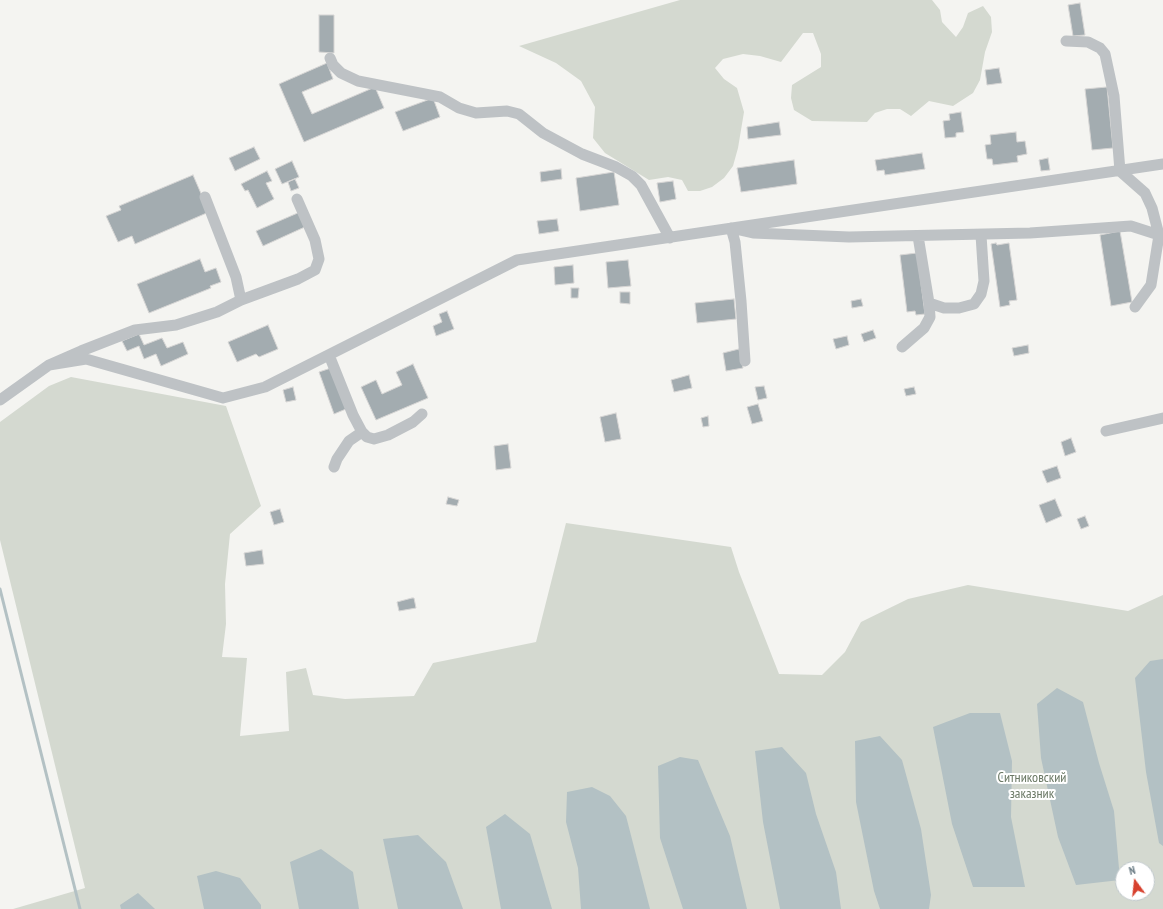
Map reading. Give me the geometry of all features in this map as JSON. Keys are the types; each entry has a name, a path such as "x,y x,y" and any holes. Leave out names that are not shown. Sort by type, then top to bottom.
{"street":[{"path":"1066,41 1088,42 1100,48 1105,54 1114,96 1120,171 1145,193 1152,208 1161,238 1151,285 1135,307"},
{"path":"330,58 333,65 341,73 358,80 440,97 459,108 476,112 507,111 519,114 543,133 582,154 616,167 632,176 641,186 670,238"},
{"path":"49,365 86,358 223,398 265,387 517,260 1163,164"},
{"path":"205,197 236,277 241,300"},
{"path":"0,400 49,365 135,330 176,326 217,312 241,300 298,279 315,270 319,259 315,240 297,198"},
{"path":"732,228 753,233 849,237 981,235 1131,226 1161,238"},
{"path":"732,228 735,242 741,301 745,361"},
{"path":"929,303 944,308 959,308 974,304 981,294 984,281 981,235"},
{"path":"902,347 924,328 930,317 918,236"},
{"path":"329,355 352,415 362,432 367,437 374,439 380,438 401,428 422,414"},
{"path":"1106,431 1163,418"},
{"path":"334,467 337,459 349,441 362,432"}],"green space":[{"path":"680,0 932,0 940,10 942,22 956,37 963,27 968,13 983,6 991,17 992,32 985,52 980,80 973,93 953,106 929,101 911,116 900,109 887,109 875,113 867,122 812,121 794,110 791,98 792,85 821,67 821,54 813,33 803,33 781,62 760,56 743,54 723,59 715,68 724,79 737,88 744,112 738,148 733,166 724,178 712,187 700,191 688,191 682,180 668,177 649,180 605,153 593,138 595,107 581,81 556,63 519,46"},
{"name":"Ситниковский заказник","path":"71,377 226,406 261,506 230,534 225,584 226,624 222,657 247,658 240,736 289,731 286,672 306,668 313,695 345,699 414,696 433,663 536,642 566,523 731,547 739,572 779,674 822,675 845,652 861,622 908,599 968,585 1128,611 1163,595 1163,909 13,909 85,888 0,540 0,422 49,386"}],"shaded area":[{"path":"1163,659 1163,846 1159,843 1146,772 1135,678 1150,661"},
{"path":"1057,688 1083,702 1099,763 1114,811 1118,861 1115,861 1115,881 1076,885 1058,837 1041,758 1037,704"},
{"path":"970,713 1000,713 1012,761 1011,817 1025,887 973,887 952,824 933,727"},
{"path":"880,736 902,760 921,829 931,895 929,909 880,909 874,891 856,802 855,741"},
{"path":"782,747 806,773 816,814 836,872 841,909 780,909 763,822 755,751"},
{"path":"680,757 698,760 730,836 747,909 683,909 660,838 658,766"},
{"path":"592,787 610,796 626,816 650,909 581,909 578,868 566,822 567,792"},
{"path":"505,814 530,834 552,909 501,909 486,827"},
{"path":"418,835 446,862 463,909 398,909 383,839"},
{"path":"321,849 353,872 359,909 299,909 290,862"},
{"path":"216,871 240,878 261,905 261,909 204,909 197,876"},
{"path":"138,893 155,909 121,909 120,905"}],"building":[{"path":"1080,3 1085,35 1073,36 1068,5"},
{"path":"319,15 334,15 334,53 319,52"},
{"path":"327,63 333,79 302,92 312,114 375,87 384,108 304,142 279,84"},
{"path":"999,68 1002,83 987,85 985,70"},
{"path":"1107,87 1113,148 1092,150 1085,89"},
{"path":"433,98 440,117 403,131 395,112"},
{"path":"961,112 964,132 956,133 956,137 945,138 943,121 950,120 949,114"},
{"path":"779,122 781,135 748,139 747,127"},
{"path":"1016,132 1017,142 1025,141 1027,154 1017,156 1018,162 993,165 992,159 987,159 985,145 991,144 990,135"},
{"path":"254,147 260,159 235,171 229,158"},
{"path":"922,153 925,169 885,175 884,170 877,171 875,160"},
{"path":"1048,158 1050,170 1041,171 1039,160"},
{"path":"794,160 797,184 741,192 737,168"},
{"path":"292,161 299,177 282,184 275,169"},
{"path":"561,169 562,179 541,182 540,172"},
{"path":"267,171 272,181 266,183 274,199 257,208 248,190 245,191 241,184"},
{"path":"614,172 619,205 580,211 576,178"},
{"path":"193,175 209,212 135,244 132,236 118,242 106,216 121,210 119,206"},
{"path":"295,179 299,188 291,191 288,182"},
{"path":"673,181 676,199 660,202 657,183"},
{"path":"300,212 307,226 263,246 256,231"},
{"path":"557,219 559,231 539,234 537,221"},
{"path":"1120,231 1132,302 1111,306 1100,235"},
{"path":"996,243 997,245 1009,243 1017,300 1009,301 1010,305 1000,307 991,244"},
{"path":"917,253 925,314 916,315 915,311 907,312 900,255"},
{"path":"200,259 205,272 216,268 221,282 210,286 211,288 149,313 137,284"},
{"path":"628,260 631,286 608,288 606,262"},
{"path":"573,265 574,283 555,285 554,267"},
{"path":"571,288 579,288 578,298 571,298"},
{"path":"620,292 630,292 630,304 620,303"},
{"path":"734,299 736,319 697,323 695,303"},
{"path":"861,299 863,306 852,308 851,301"},
{"path":"447,311 454,329 436,336 433,326 442,322 439,314"},
{"path":"268,325 278,349 259,357 256,354 237,362 228,342"},
{"path":"873,330 876,338 864,342 861,334"},
{"path":"139,334 144,345 162,338 167,348 183,342 188,354 161,366 156,354 144,359 139,346 127,351 122,341"},
{"path":"847,336 849,345 836,349 833,339"},
{"path":"1028,345 1029,353 1014,356 1012,348"},
{"path":"739,349 743,368 726,371 723,353"},
{"path":"413,364 428,398 376,420 361,387 376,380 382,394 402,385 396,372"},
{"path":"331,368 346,409 334,414 319,372"},
{"path":"689,375 692,388 674,392 671,380"},
{"path":"764,386 767,398 758,400 755,387"},
{"path":"293,387 296,400 286,402 283,390"},
{"path":"914,387 916,394 906,396 904,389"},
{"path":"758,404 763,421 752,424 747,407"},
{"path":"616,413 621,439 605,442 600,417"},
{"path":"708,416 709,426 703,427 701,418"},
{"path":"1071,438 1076,452 1065,456 1061,442"},
{"path":"508,444 511,468 496,470 494,446"},
{"path":"1057,466 1061,478 1047,483 1042,471"},
{"path":"448,497 459,500 457,506 446,504"},
{"path":"1055,499 1062,516 1046,523 1039,505"},
{"path":"280,509 284,522 274,525 270,512"},
{"path":"1085,516 1089,526 1081,529 1077,519"},
{"path":"262,550 264,564 246,566 244,553"},
{"path":"414,598 416,608 399,611 397,602"}],"waterway":[{"path":"0,589 80,909"}]}
